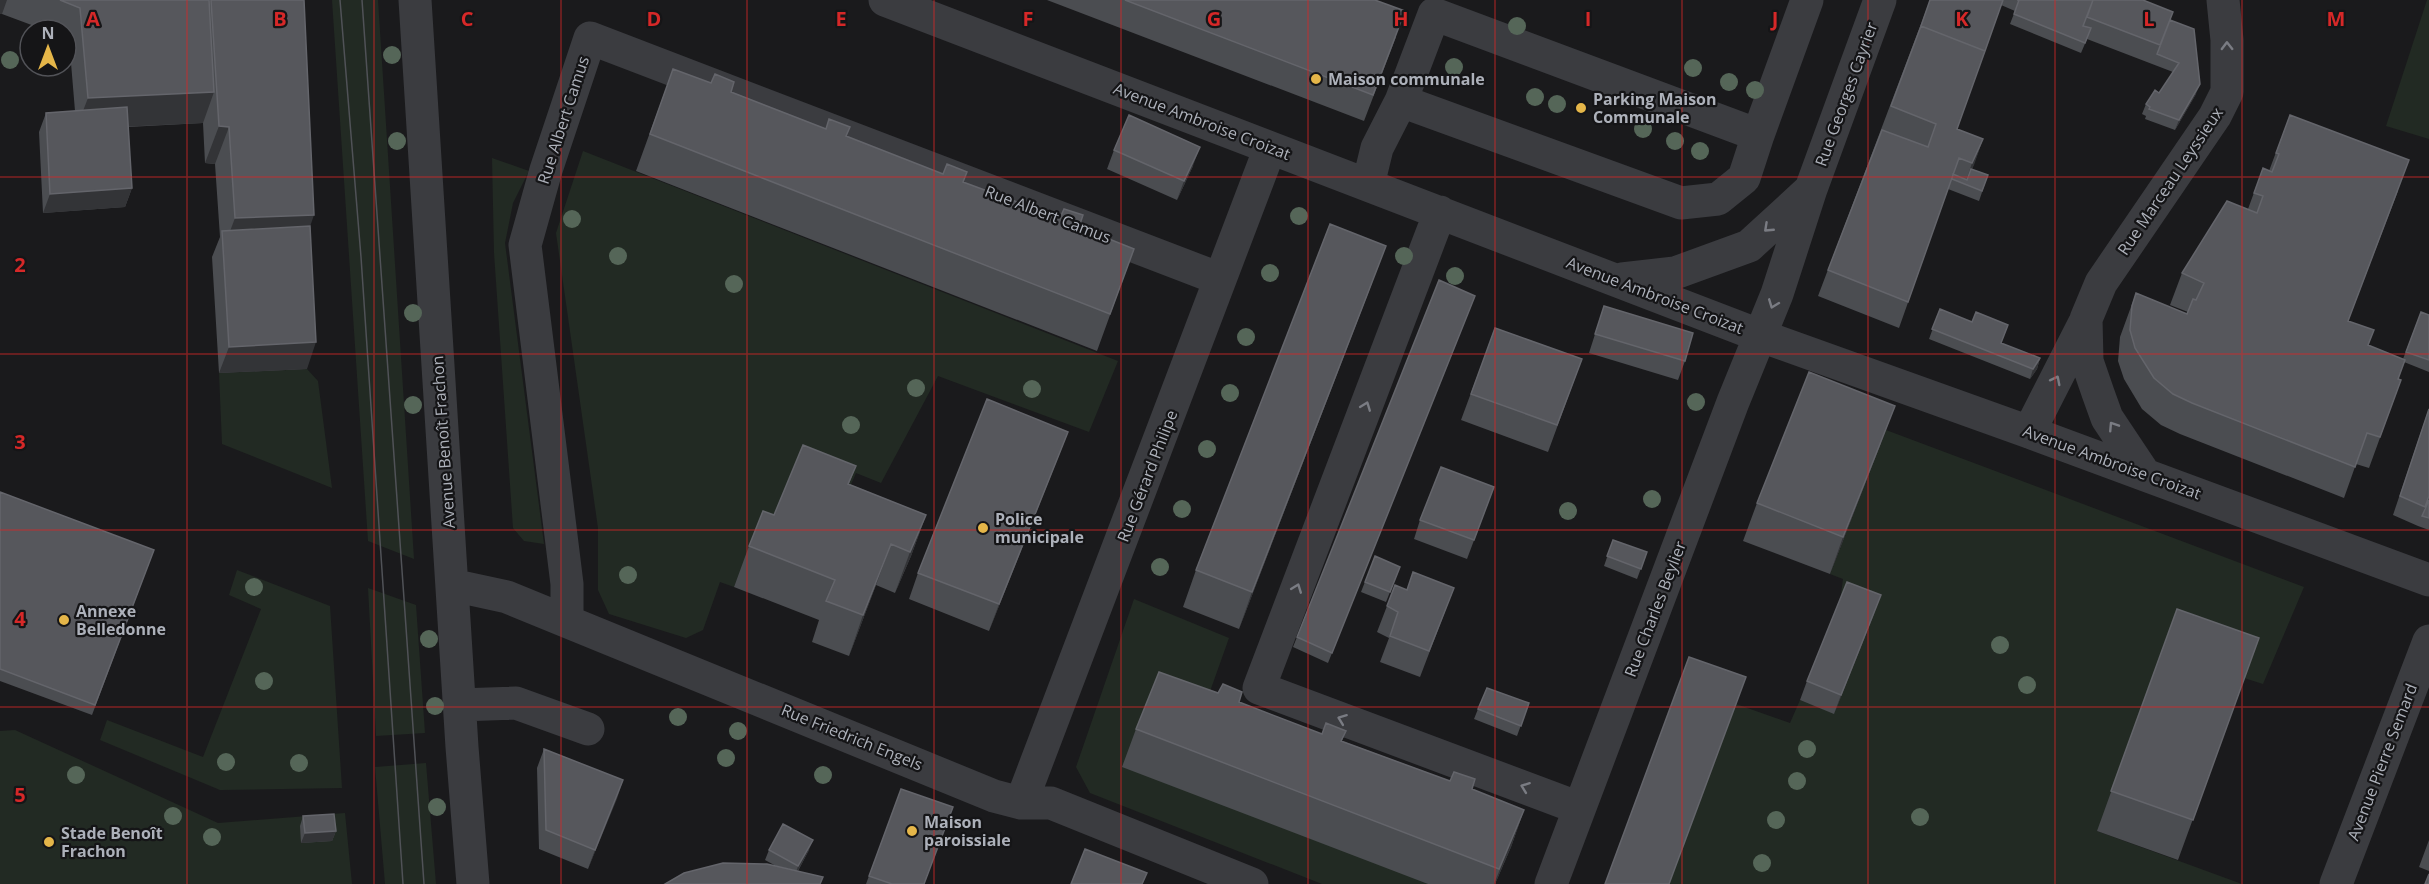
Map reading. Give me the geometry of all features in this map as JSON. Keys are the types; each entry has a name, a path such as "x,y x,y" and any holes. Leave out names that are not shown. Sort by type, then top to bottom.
{"street":[{"name":"Avenue Benoît Frachon","path":"416,0 459,705 473,884"},
{"name":"Avenue Ambroise Croizat","path":"885,0 1761,336 2429,580"},
{"path":"1401,101 1682,203 1718,199 1744,178 1807,0"},
{"name":"Rue Georges Cayrier","path":"1761,336 1787,266 1811,189 1880,0"},
{"name":"Rue Marceau Leyssieux","path":"2029,432 2086,319 2101,283 2215,116 2227,92 2227,40 2223,0"},
{"path":"1401,12 1434,14 1758,135"},
{"path":"1368,185 1377,148 1401,101 1434,14"},
{"name":"Rue Albert Camus","path":"567,620 567,584 525,245 546,170 590,38 1220,279"},
{"name":"Rue Gérard Philipe","path":"1021,803 1270,148"},
{"name":"Rue Georges Cayrier","path":"1615,279 1676,273 1749,246 1811,189"},
{"path":"1440,212 1259,688 1579,808"},
{"name":"Rue Marceau Leyssieux","path":"2086,319 2087,361 2107,418 2145,475"},
{"name":"Rue Charles Beylier","path":"1551,884 1729,413 1761,336"},
{"name":"Rue Friedrich Engels","path":"452,585 507,597 994,796 1021,803 1051,803 1252,884"},
{"name":"Avenue Pierre Semard","path":"2336,884 2429,641"},
{"path":"459,705 516,703 588,729"}],"shaded area":[{"path":"332,0 378,0 414,559 368,541"},
{"path":"2427,0 2429,0 2429,139 2386,126"},
{"path":"583,151 1118,361 1089,432 938,376 881,483 856,473 841,507 759,556 748,552 734,587 720,582 703,630 686,638 609,614 598,590 598,528 556,233"},
{"path":"492,158 529,171 513,203 505,243 544,544 524,541 513,528 494,253"},
{"path":"307,369 318,381 332,488 222,444 219,373"},
{"path":"1886,430 2304,587 2263,684 2244,678 2097,831 2242,884 1669,884 1736,704 1790,723 1800,700 1834,713 1874,614 1840,601 1843,579 1830,574"},
{"path":"237,570 330,606 342,788 220,790 100,740 107,720 203,757 261,609 229,595"},
{"path":"368,588 416,605 425,733 376,736"},
{"path":"1134,599 1229,638 1197,728 1428,884 1322,884 1090,793 1076,767"},
{"path":"15,730 218,823 345,813 352,884 0,884 0,731"},
{"path":"426,763 436,884 385,884 375,767"}],"building":[{"path":"60,0 209,0 214,92 88,98 80,8"},
{"path":"211,0 304,0 314,215 235,218 229,127 219,126"},
{"path":"1125,0 1375,0 1405,11 1373,95"},
{"path":"1930,0 2003,0 1985,51 1921,26"},
{"path":"2019,0 2093,0 2083,26 2091,28 2085,43 2014,14"},
{"path":"2093,0 2143,0 2173,12 2160,45 2087,17"},
{"path":"2170,20 2194,29 2200,84 2179,120 2149,109 2150,107 2146,104 2155,90 2159,93 2179,63 2157,54"},
{"path":"1921,26 1985,51 1957,129 1983,139 1972,163 1959,158 1908,302 1828,270 1882,130 1928,147 1936,124 1891,106"},
{"path":"673,69 711,83 715,74 734,82 731,92 826,129 829,119 850,127 846,136 943,174 947,164 967,172 963,182 1060,218 1064,209 1083,215 1079,227 1134,249 1110,314 650,134"},
{"path":"127,107 132,188 50,194 46,113"},
{"path":"1129,115 1200,147 1184,181 1114,150"},
{"path":"2290,115 2409,160 2348,321 2374,330 2368,345 2405,360 2398,379 2401,380 2380,437 2367,433 2355,467 2173,394 2154,378 2135,348 2130,330 2132,306 2136,293 2187,314 2193,299 2196,300 2204,283 2182,273 2227,201 2257,213 2263,196 2254,193 2263,168 2272,172 2279,154 2276,153"},
{"path":"1971,169 1988,175 1982,191 1952,179 1953,174 1967,180"},
{"path":"1330,224 1386,246 1252,592 1196,570"},
{"path":"310,226 316,342 229,347 222,231"},
{"path":"1439,280 1475,296 1332,653 1297,637"},
{"path":"1604,306 1693,333 1685,361 1595,334"},
{"path":"1940,309 1972,322 1976,312 2008,325 2001,343 2040,358 2033,369 1932,329"},
{"path":"2421,312 2429,315 2429,360 2406,352"},
{"path":"1495,328 1582,359 1557,425 1471,394"},
{"path":"1809,372 1895,406 1843,537 1757,503"},
{"name":"Police municipale","path":"987,399 1068,432 999,604 918,573"},
{"path":"2429,409 2429,496 2425,507 2400,496"},
{"path":"803,445 856,466 848,484 926,515 910,552 891,544 863,615 826,601 835,580 749,546 763,511 774,515"},
{"path":"1441,467 1494,487 1474,540 1420,520"},
{"name":"Annexe Belledonne","path":"0,492 154,550 95,705 0,669"},
{"path":"2429,500 2429,518 2422,516"},
{"path":"1613,540 1647,552 1641,569 1607,556"},
{"path":"1375,556 1400,567 1390,592 1365,582"},
{"path":"1413,572 1454,588 1429,651 1390,636 1398,612 1387,606 1395,585 1407,590"},
{"path":"1847,582 1881,595 1841,695 1807,681"},
{"path":"2177,609 2259,638 2193,820 2111,791"},
{"path":"1689,657 1746,677 1669,884 1605,884"},
{"path":"1159,672 1218,693 1223,684 1242,692 1239,702 1322,734 1326,723 1346,731 1341,741 1450,781 1454,772 1475,779 1472,789 1524,810 1499,869 1136,729"},
{"path":"1487,688 1529,703 1521,726 1478,709"},
{"path":"544,749 623,780 595,850 546,830"},
{"path":"901,789 953,807 924,884 892,884 869,876"},
{"path":"334,814 336,831 305,833 303,816"},
{"path":"783,824 813,840 798,866 769,850"},
{"path":"1085,849 1147,873 1142,884 1071,884"},
{"path":"723,863 767,864 823,877 820,884 665,884 684,873"}],"tram line":[{"path":"340,0 361,257 403,884"},
{"path":"362,0 424,884"}],"place":[{"name":"Maison communale","path":"1316,79"},
{"name":"Parking Maison Communale","path":"1581,108"},
{"name":"Police municipale","path":"983,528"},
{"name":"Annexe Belledonne","path":"64,620"},
{"name":"Maison paroissiale","path":"912,831"},
{"name":"Stade Benoît Frachon","path":"49,842"}]}
